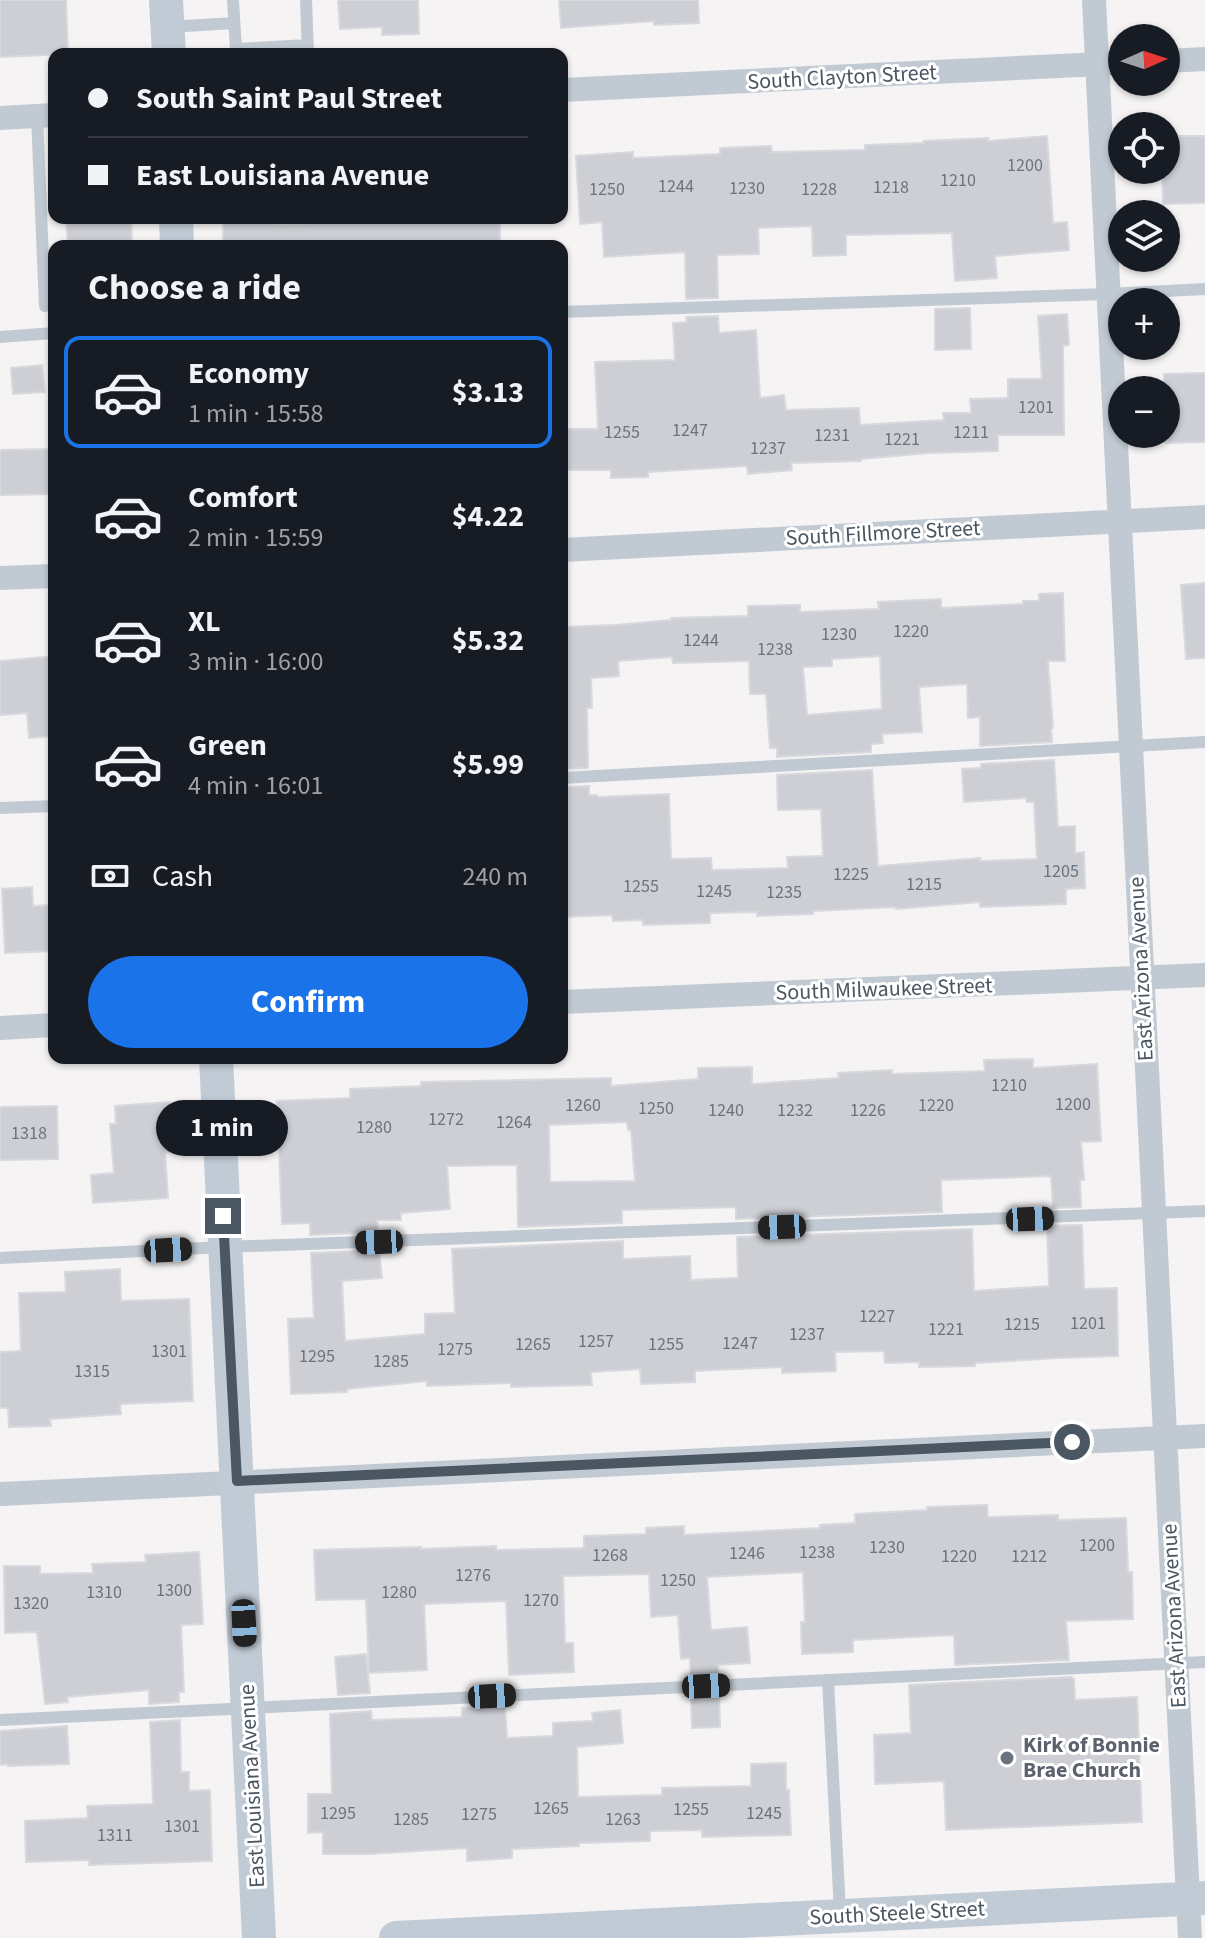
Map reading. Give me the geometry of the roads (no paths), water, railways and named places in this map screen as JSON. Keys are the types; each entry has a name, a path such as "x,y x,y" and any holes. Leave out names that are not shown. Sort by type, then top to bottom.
{"street":[{"name":"East Arizona Avenue","path":"1094,0 1108,56"},
{"path":"1180,60 1205,59"},
{"name":"South Clayton Street","path":"568,90 1108,64"},
{"name":"East Arizona Avenue","path":"1108,288 1110,96"},
{"path":"0,118 46,116"},
{"name":"East Arizona Avenue","path":"1111,360 1176,1663 1197,1899 1190,1938"},
{"name":"South Fillmore Street","path":"568,550 1205,517"},
{"path":"0,578 48,576"},
{"name":"South Milwaukee Street","path":"568,1002 1205,975"},
{"path":"0,1028 48,1025"},
{"name":"East Louisiana Avenue","path":"216,1064 259,1938"},
{"path":"0,1494 1205,1436"},
{"name":"South Steele Street","path":"396,1938 1197,1899"}],"lane":[{"path":"233,0 236,48"},
{"path":"306,0 308,48"},
{"path":"167,27 234,23"},
{"path":"45,306 46,116"},
{"path":"1180,290 1205,289"},
{"path":"568,312 1108,294"},
{"path":"0,337 48,333"},
{"path":"568,778 1205,742"},
{"path":"0,808 48,806"},
{"path":"0,1258 1205,1211"},
{"path":"0,1720 1205,1662"},
{"path":"828,1680 841,1916"}],"place":[{"name":"Kirk of Bonnie Brae Church","path":"1007,1758"}]}
